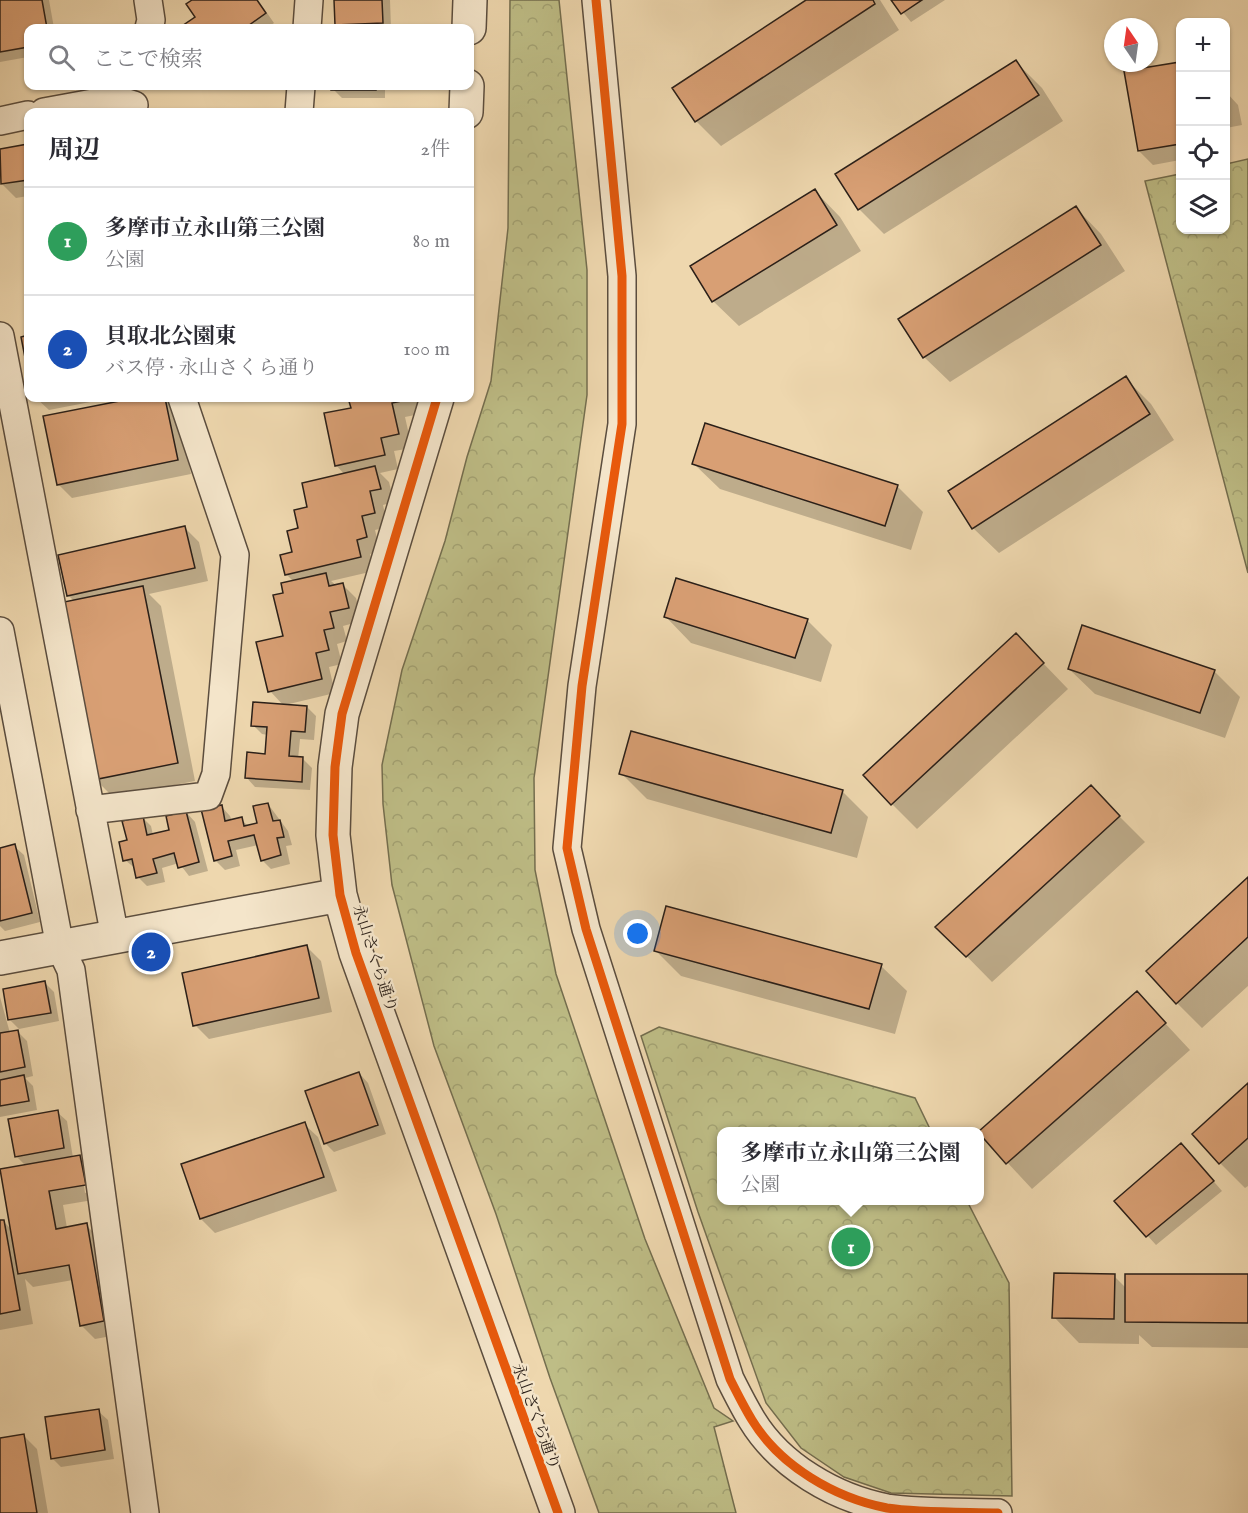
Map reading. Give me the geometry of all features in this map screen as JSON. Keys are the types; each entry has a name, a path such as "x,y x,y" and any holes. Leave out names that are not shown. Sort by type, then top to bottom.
{"street":[{"path":"148,0 150,24"},
{"path":"307,24 309,0"},
{"path":"469,24 470,0"},
{"path":"596,0 622,276 622,424 582,686 567,848 586,929 730,1379 753,1422 780,1453 811,1479 834,1491 887,1508 998,1513"},
{"path":"299,108 301,90"},
{"path":"466,108 467,90"},
{"path":"66,108 115,99 135,101"},
{"path":"0,121 24,117"},
{"path":"0,336 115,937"},
{"path":"90,810 208,796 216,774 235,555 183,402"},
{"name":"永山さくら通り","path":"436,402 342,714 332,801 340,895 356,953 558,1513"},
{"path":"0,631 60,946 71,970 145,1513"},
{"path":"0,958 340,895"}],"green space":[{"path":"510,0 559,0 587,270 587,395 534,778 535,870 556,974 645,1239 714,1408 733,1421 714,1427 736,1513 599,1513 550,1378 496,1214 434,1046 392,885 383,804 382,765 402,670 445,541 467,457 491,381 508,228"},
{"path":"1248,159 1248,573 1145,181 1176,175 1176,234 1230,234 1230,163"},
{"path":"659,1027 915,1098 929,1127 717,1127 717,1205 969,1205 1009,1283 1012,1496 891,1493 844,1477 801,1448 766,1403 698,1212 641,1036"}],"building":[{"path":"0,0 42,0 46,24 24,24 24,48 0,52"},
{"path":"192,0 257,0 266,13 251,24 185,24 195,17 186,4"},
{"path":"334,0 382,0 383,23 335,24"},
{"path":"806,0 873,0 875,4 695,122 672,88"},
{"path":"891,0 922,0 901,14"},
{"path":"1016,60 1039,95 858,210 835,174"},
{"path":"1176,63 1176,145 1138,151 1124,72 1158,72 1158,66"},
{"path":"24,145 24,181 1,184 0,149"},
{"path":"815,189 837,225 712,302 690,266"},
{"path":"1076,206 1101,245 923,358 898,319"},
{"path":"24,336 24,352 21,337"},
{"path":"1126,376 1150,414 972,529 948,491"},
{"path":"115,402 166,402 178,460 57,485 43,416"},
{"path":"349,402 397,402 392,403 399,434 381,438 385,455 335,466 324,413 351,408"},
{"path":"705,423 898,485 885,526 692,464"},
{"path":"375,466 381,489 370,491 375,513 362,516 367,537 357,540 361,557 285,575 280,555 292,552 287,531 298,528 294,510 307,507 302,483"},
{"path":"185,526 195,568 67,596 58,555"},
{"path":"326,573 329,586 343,583 349,608 330,612 334,628 324,630 329,650 316,653 322,679 268,692 256,642 283,636 273,595 283,593 281,583"},
{"path":"676,578 808,619 795,658 664,617"},
{"path":"143,586 178,763 93,780 59,603"},
{"path":"1082,625 1215,670 1200,713 1068,669"},
{"path":"1016,633 1044,663 891,805 863,775"},
{"path":"253,702 307,706 305,732 291,731 289,756 303,757 302,782 245,778 247,752 265,754 267,727 251,726"},
{"path":"631,731 843,790 831,833 619,774"},
{"path":"1091,785 1120,816 966,957 935,927"},
{"path":"268,803 273,821 280,820 284,837 277,838 281,855 261,861 254,835 228,841 232,856 214,861 201,809 222,805 225,821 242,817 244,826 257,823 253,806"},
{"path":"186,811 199,862 178,868 174,853 153,859 157,873 136,878 132,859 123,861 119,842 127,840 122,821 143,816 147,835 169,830 166,816"},
{"path":"15,844 32,913 0,921 0,848"},
{"path":"1248,877 1248,937 1176,1004 1146,971"},
{"path":"666,906 882,964 869,1009 654,951"},
{"path":"307,945 319,998 193,1026 182,973"},
{"path":"45,981 51,1013 8,1020 3,989"},
{"path":"1137,991 1166,1023 1006,1164 984,1139 984,1127"},
{"path":"18,1030 25,1067 0,1072 0,1033"},
{"path":"359,1072 378,1125 324,1144 305,1091"},
{"path":"24,1075 29,1101 0,1106 0,1080"},
{"path":"1248,1083 1248,1138 1219,1164 1192,1134"},
{"path":"58,1110 64,1148 15,1157 8,1119"},
{"path":"305,1122 324,1177 200,1219 181,1164"},
{"path":"1181,1143 1214,1181 1146,1237 1114,1201"},
{"path":"80,1155 86,1185 49,1191 56,1229 87,1223 104,1321 80,1326 69,1265 18,1274 0,1169"},
{"path":"0,1220 4,1220 20,1310 0,1314"},
{"path":"1054,1273 1115,1274 1114,1319 1052,1318"},
{"path":"1125,1274 1248,1274 1248,1323 1125,1322"},
{"path":"99,1409 105,1450 51,1459 45,1417"},
{"path":"24,1434 37,1513 0,1513 0,1438"}],"cycle path":[{"path":"596,0 622,276 622,424 582,686 567,848 586,929 730,1379 752,1420 764,1437 793,1465 829,1488 848,1496 867,1503 900,1510 998,1513"},
{"path":"436,402 342,714 335,767 333,835 340,895 356,953 558,1513"}],"place":[{"name":"貝取北公園東","path":"151,952"},
{"name":"多摩市立永山第三公園","path":"851,1247"}]}
